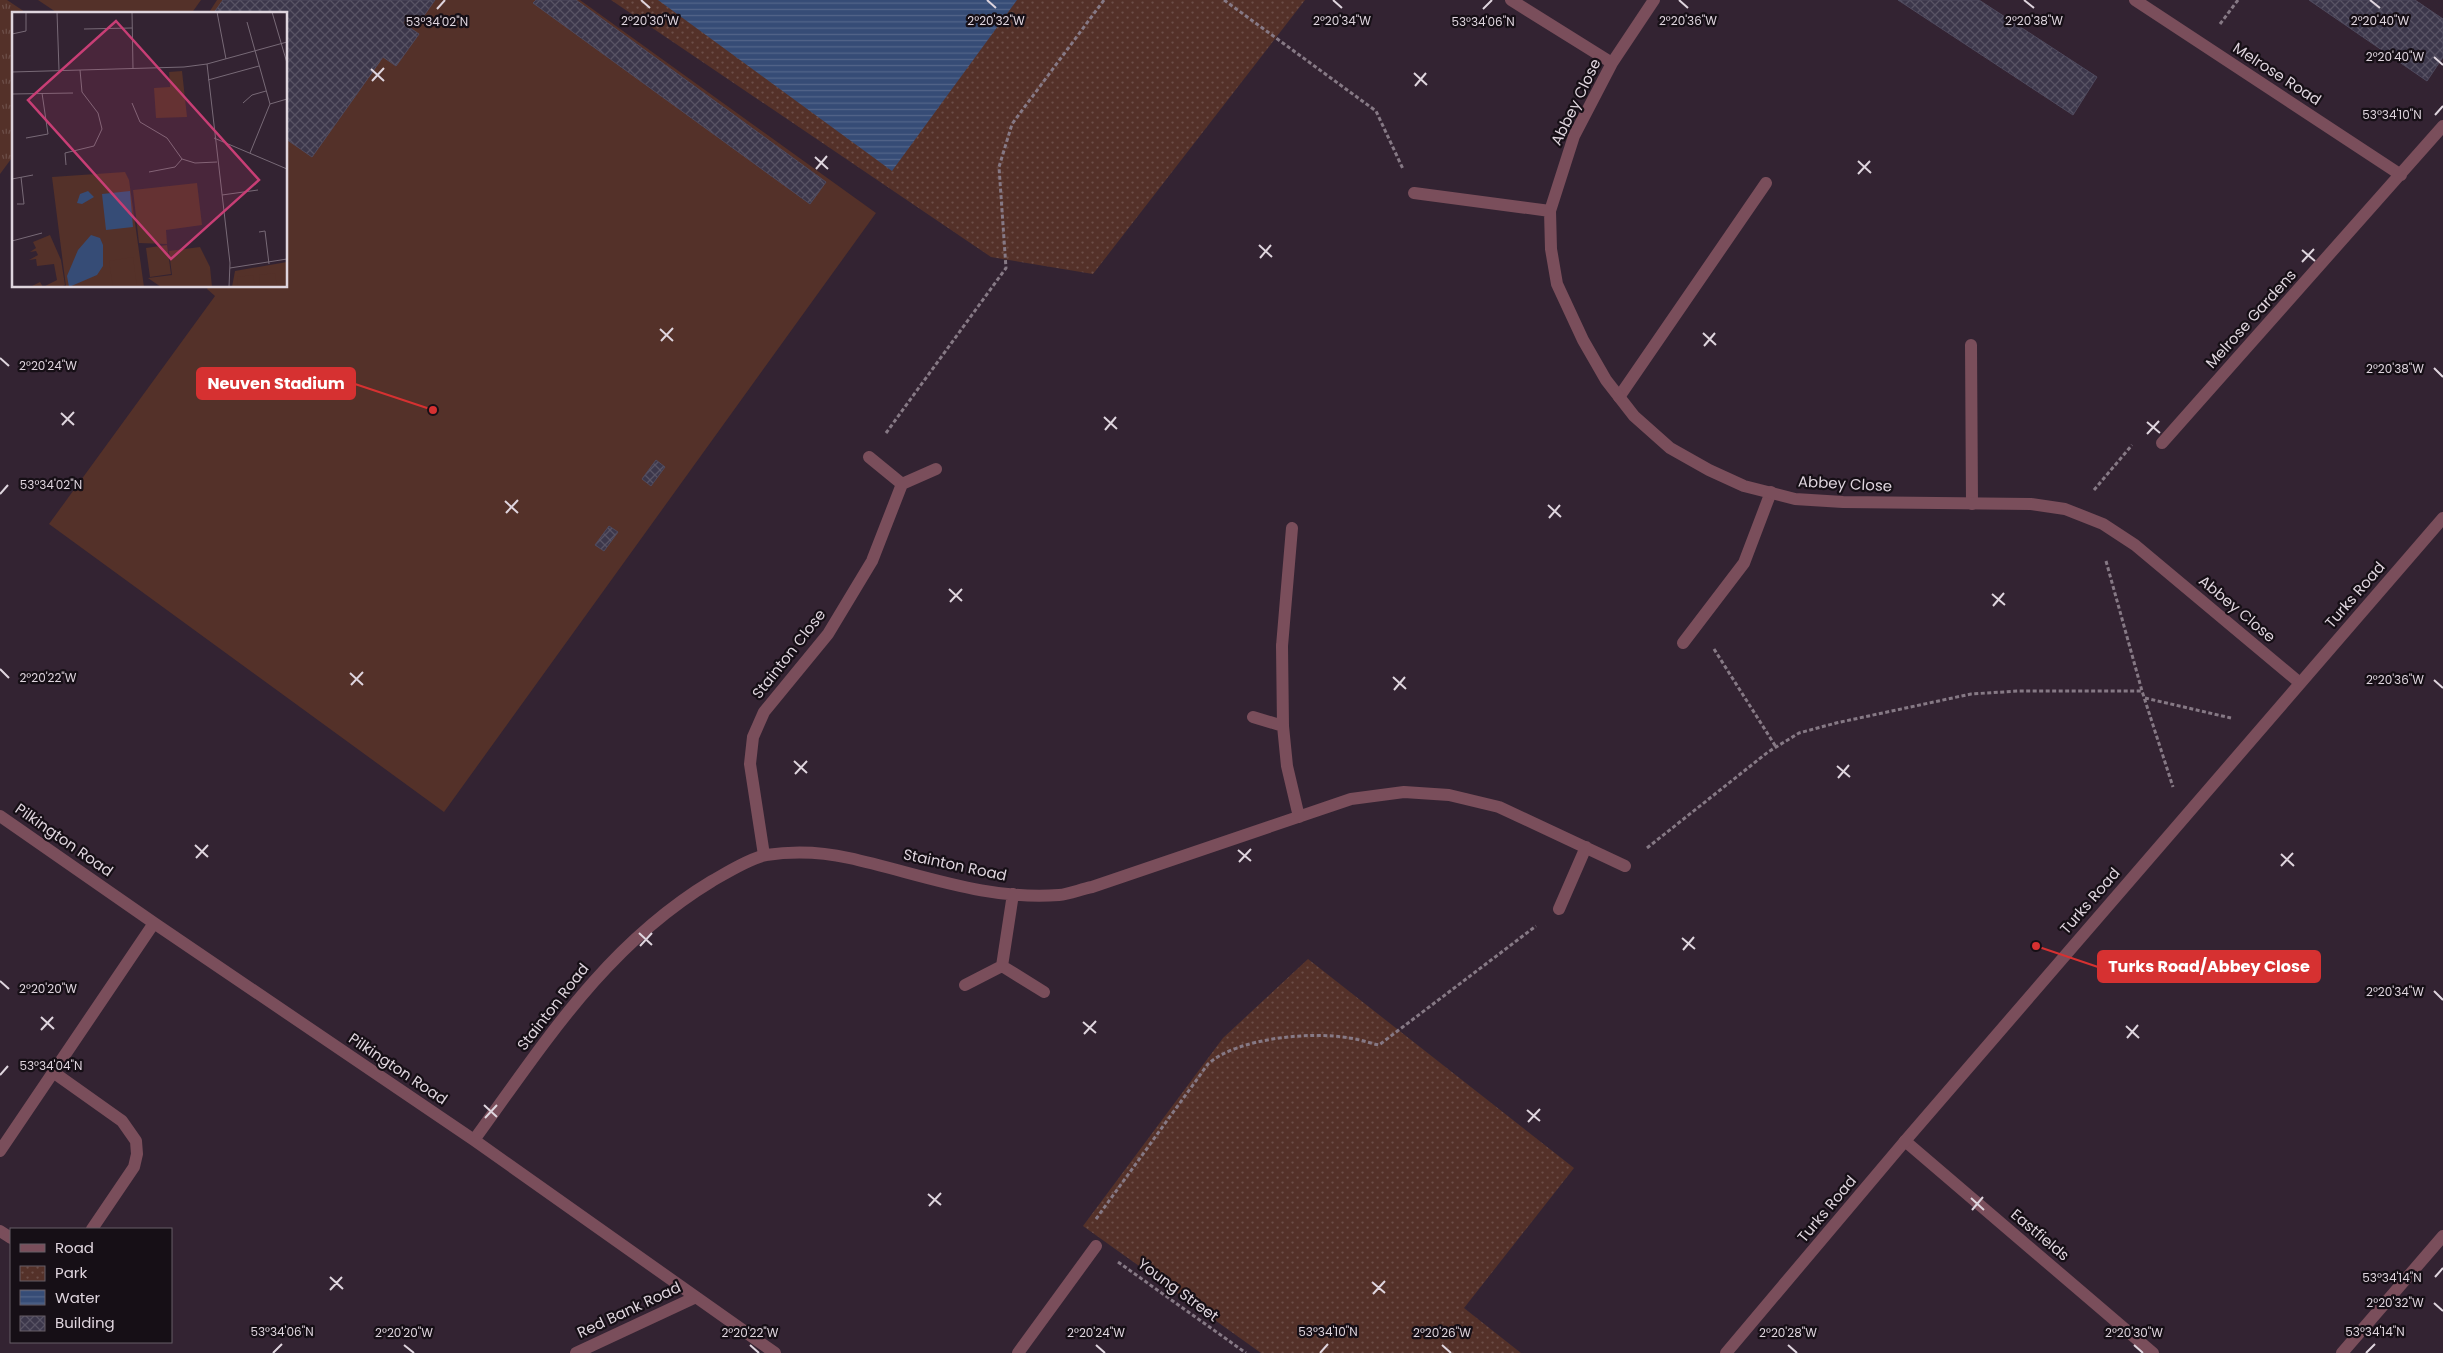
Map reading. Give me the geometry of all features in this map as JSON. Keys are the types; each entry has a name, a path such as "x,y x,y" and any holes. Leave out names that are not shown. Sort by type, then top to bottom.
{"street":[{"path":"1511,0 1612,63"},
{"name":"Abbey Close","path":"1654,0 1612,63 1574,136 1550,211 1551,249 1558,284 1583,340 1606,380 1634,416 1670,448 1727,478 1744,486 1795,499 1842,502 2031,504 2074,512 2103,524 2135,545 2300,683"},
{"name":"Melrose Road","path":"2134,0 2401,175"},
{"name":"Melrose Gardens","path":"2162,443 2443,126"},
{"path":"1619,396 1766,183"},
{"path":"1414,192 1550,211"},
{"path":"1971,345 1972,504"},
{"path":"869,457 902,484 936,469"},
{"name":"Stainton Close","path":"764,855 750,764 753,737 764,712 828,634 872,561 902,484"},
{"path":"1683,643 1744,563 1771,492"},
{"name":"Turks Road","path":"1726,1353 1905,1141 2443,518"},
{"path":"1292,528 1282,646 1283,726 1287,766 1299,816"},
{"path":"1253,716 1283,726"},
{"name":"Stainton Road","path":"474,1140 576,999 626,945 686,897 725,873 764,855 807,852 846,857 989,893 1061,894 1092,887 1351,799 1404,792 1449,795 1499,807 1625,866"},
{"name":"Pilkington Road","path":"0,816 474,1140 775,1353"},
{"path":"1559,909 1586,847"},
{"name":"Stainton Road","path":"1002,966 1013,894"},
{"path":"0,1151 154,923"},
{"path":"965,985 1002,966 1044,992"},
{"path":"53,1072 122,1121 136,1141 137,1154 134,1167 93,1228"},
{"name":"Eastfields","path":"1905,1141 2153,1353"},
{"path":"2342,1353 2443,1236"},
{"path":"1025,1351 1096,1246"},
{"name":"Red Bank Road","path":"576,1353 696,1297"}],"path":[{"path":"869,457 1006,268 999,167 1012,124 1104,0"},
{"path":"1224,0 1376,110 1414,192"},
{"path":"2074,512 2135,442 2162,443"},
{"path":"2103,524 2102,547 2144,698 2184,818"},
{"path":"1698,623 1776,748"},
{"path":"1625,866 1776,748 1799,733 1836,722 1971,694 2018,691 2142,690"},
{"path":"2144,698 2263,726"},
{"path":"1096,1246 1084,1236 1208,1064 1217,1055 1260,1042 1308,1035 1348,1037 1379,1045 1559,909"},
{"name":"Young Street","path":"1096,1246 1246,1353"}],"green space":[{"path":"0,0 7,0 25,12 12,12 12,158 0,174"},
{"path":"38,0 201,0 192,12 56,12"},
{"path":"217,0 580,0 876,213 444,812 49,524 215,296 208,288 288,288 288,12 209,12"},
{"path":"611,0 1305,0 1093,274 991,257"},
{"path":"1308,959 1574,1168 1464,1308 1521,1353 1261,1353 1083,1226 1223,1038"}],"water":[{"path":"658,0 1017,0 892,171"}],"building":[{"path":"223,0 435,0 418,24 408,16 403,23 419,34 396,66 383,57 312,157 288,140 288,12 214,12"},
{"path":"536,0 576,0 826,182 810,204 533,3"},
{"path":"1898,0 1979,0 2097,77 2073,115"},
{"path":"2309,0 2415,0 2443,19 2443,57 2427,81"},
{"path":"656,460 665,467 651,486 642,479"},
{"path":"609,526 618,532 604,551 595,545"}],"place":[{"name":"Neuven Stadium","path":"433,410"},
{"name":"Turks Road/Abbey Close","path":"2036,946"}]}
